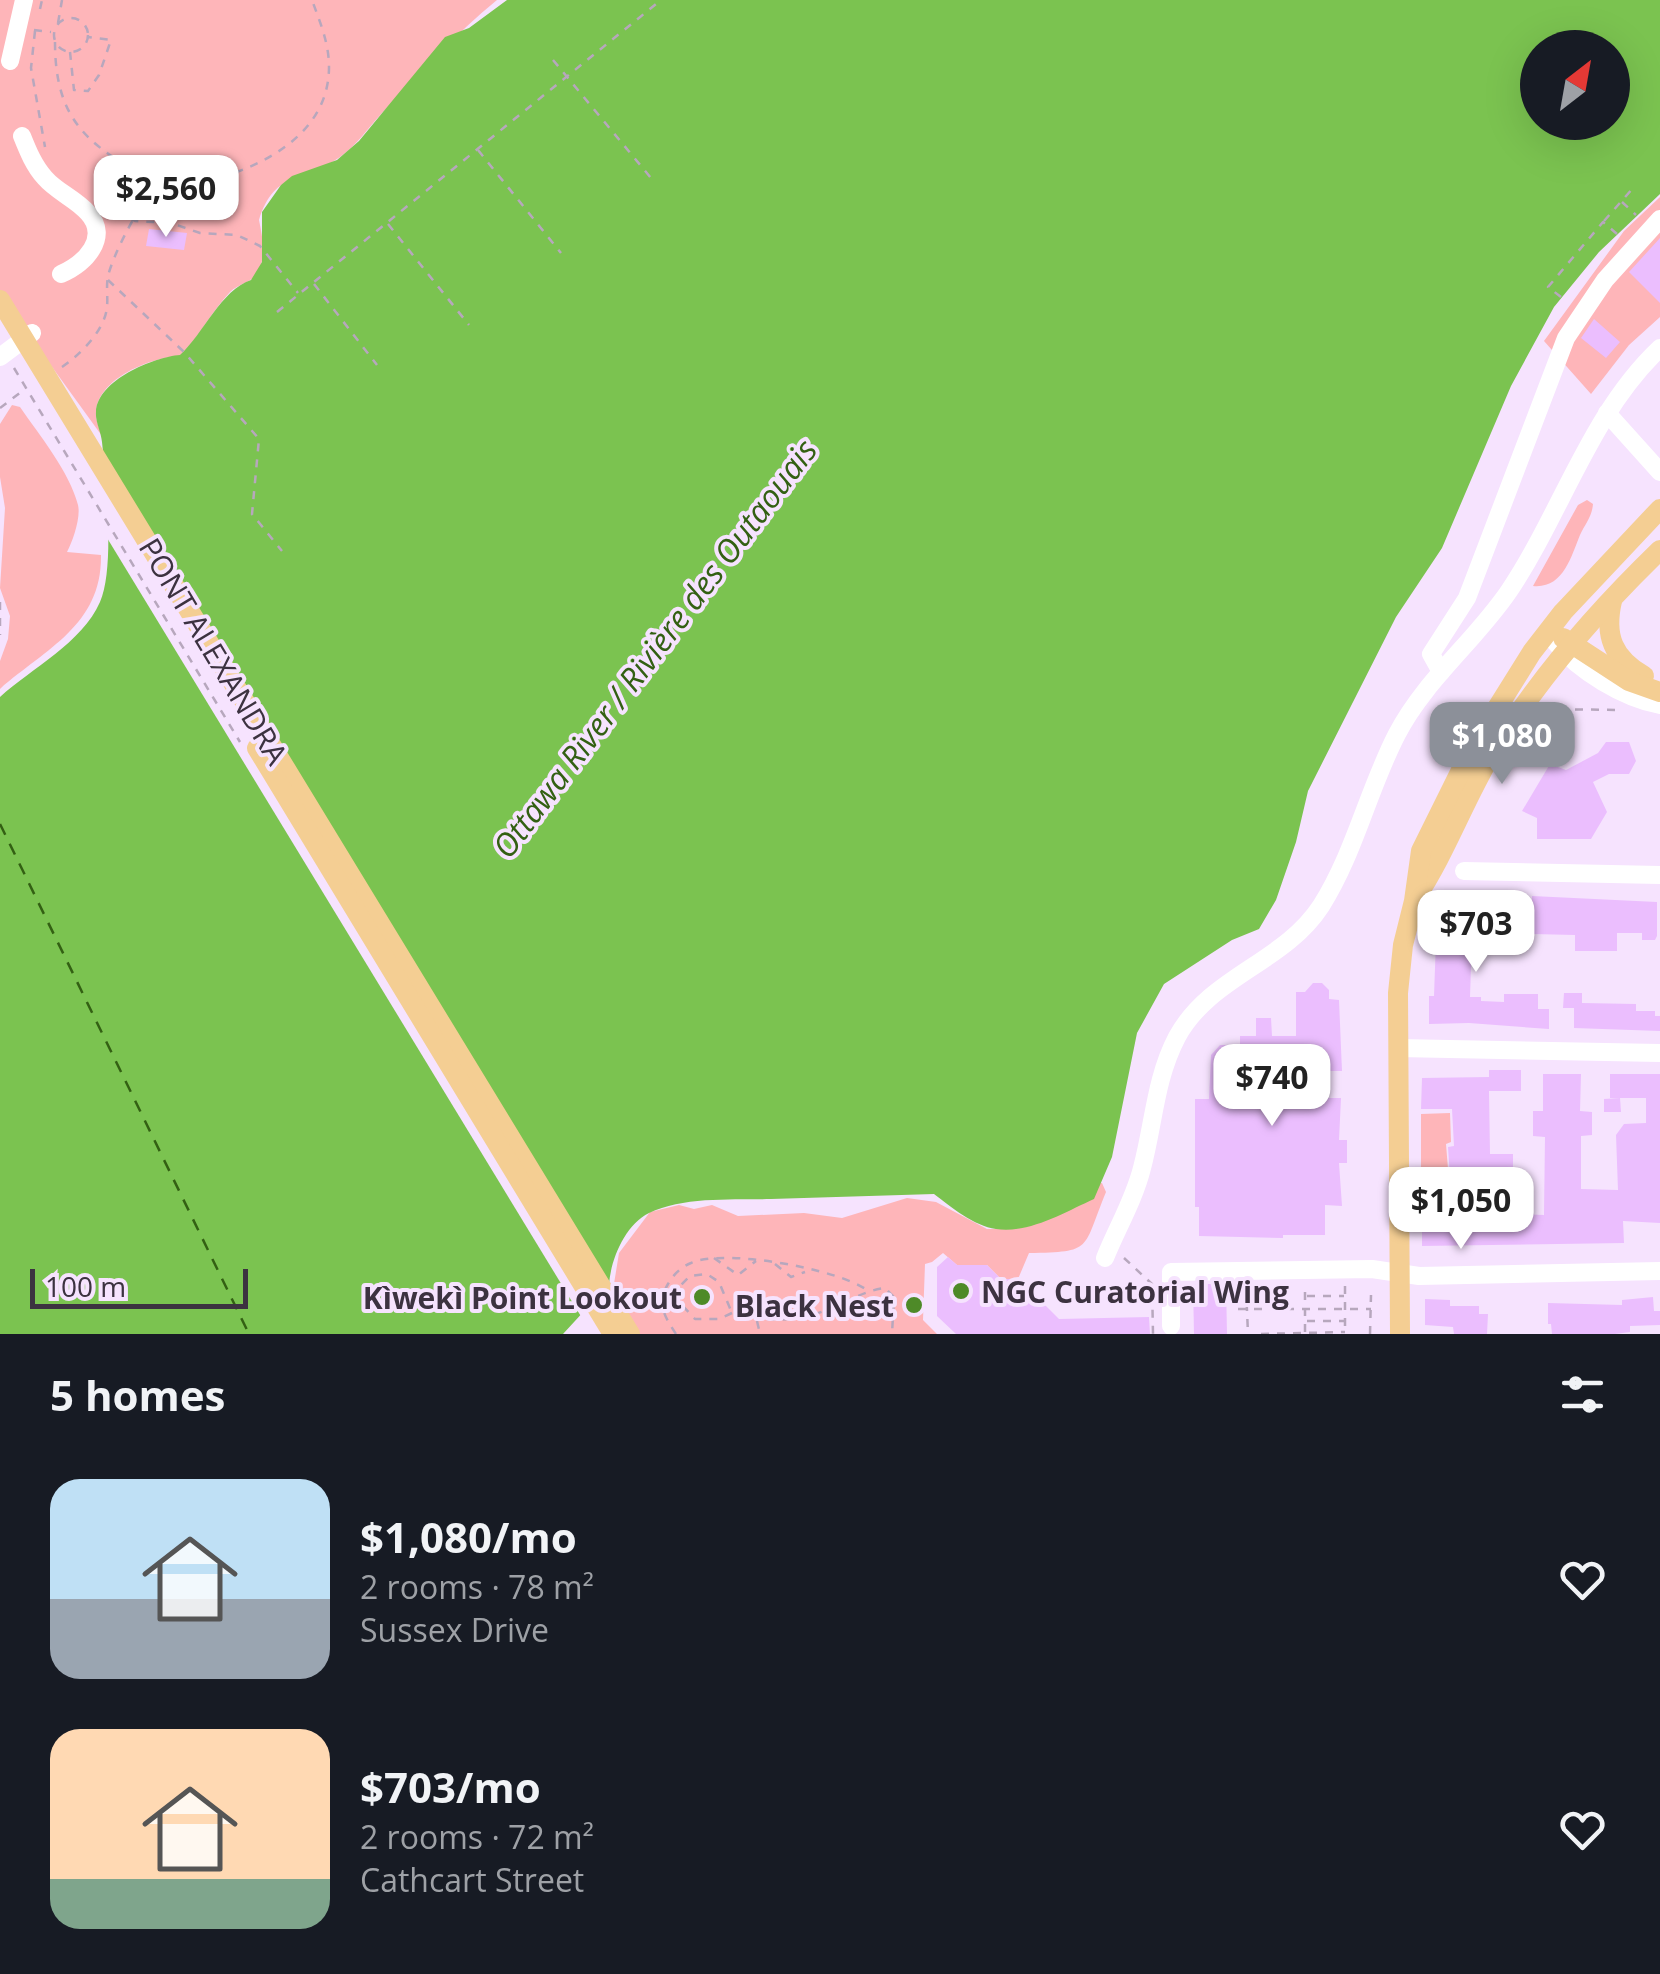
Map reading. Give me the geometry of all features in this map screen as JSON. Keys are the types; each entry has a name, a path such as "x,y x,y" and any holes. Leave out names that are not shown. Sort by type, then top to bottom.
{"main road":[{"name":"PONT ALEXANDRA","path":"0,300 630,1334"},
{"path":"0,323 613,1334"},
{"path":"1399,1332 1399,971 1421,851 1490,717 1547,632 1598,571 1660,509"},
{"path":"1414,901 1490,758 1569,648 1660,550"},
{"path":"1613,599 1608,631 1617,653 1629,667 1660,683"},
{"path":"1547,632 1628,681 1660,692"}],"street":[{"path":"10,61 24,0"},
{"path":"22,136 41,174 87,212 95,225 92,252 61,274"},
{"path":"1441,672 1430,654 1467,598 1566,338 1605,280 1660,219"},
{"path":"5,360 32,334"},
{"path":"1107,1252 1139,1180 1162,1071 1180,1032 1208,998 1288,945 1320,907 1355,838 1398,731 1508,592 1608,413 1635,372 1660,348"},
{"path":"1608,413 1660,472"},
{"path":"1569,648 1627,694 1660,705"},
{"path":"1464,871 1660,876"},
{"path":"1398,1048 1660,1054"},
{"path":"1162,1330 1171,1272 1346,1269 1453,1276 1660,1271"}],"path":[{"path":"42,0 32,68 34,98 48,154"},
{"path":"62,0 54,33 58,87 70,116 94,143 164,187"},
{"path":"55,370 79,353 103,320 107,311 107,278 150,196 164,187 204,182 257,165 288,146 305,129 322,100 329,68 326,42 312,0"},
{"path":"278,312 661,0"},
{"path":"55,42 70,52 80,50 87,37 84,26 76,20 65,20 57,26"},
{"path":"23,28 54,33"},
{"path":"70,52 74,90 88,91 111,40 87,37"},
{"path":"553,60 651,178"},
{"path":"477,149 561,253"},
{"path":"136,172 141,208"},
{"path":"1561,297 1548,287 1633,188"},
{"path":"92,196 118,215 135,221 171,223 200,233 237,235 260,246 299,294"},
{"path":"1621,201 1636,215"},
{"path":"1603,222 1617,234"},
{"path":"386,223 470,324"},
{"path":"107,278 184,352 258,439 252,514 282,551"},
{"path":"313,282 377,365"},
{"path":"5,360 247,754"},
{"path":"0,408 28,387"},
{"path":"0,602 0,635"},
{"path":"1542,709 1632,710"},
{"path":"1107,1252 1152,1284 1162,1330"},
{"path":"714,1258 738,1275 757,1260"},
{"path":"676,1334 662,1307 667,1284 688,1264 714,1258 774,1262 841,1278 868,1291"},
{"path":"774,1262 790,1277 809,1270"},
{"path":"1305,1269 1305,1333"},
{"path":"1261,1334 1345,1333 1346,1269"},
{"path":"1245,1270 1248,1334"},
{"path":"732,1314 719,1282 712,1276 696,1274 680,1286 679,1302 688,1315 710,1320 732,1314 800,1320 882,1287 892,1292 892,1334"},
{"path":"1306,1296 1345,1296"},
{"path":"1370,1334 1371,1296"},
{"path":"1238,1308 1371,1309"},
{"path":"756,1319 760,1334"},
{"path":"1305,1321 1345,1321"}],"shaded area":[{"path":"0,0 497,0 438,55 346,152 273,192 259,220 263,250 258,273 230,292 180,356 142,365 106,389 96,412 102,436 0,295"},
{"path":"1660,197 1660,317 1629,345 1591,394 1544,341 1624,231"},
{"path":"12,405 20,407 45,442 74,492 78,516 67,552 101,555 99,579 82,617 53,647 0,689 0,661 8,639 10,616 0,588 5,508 0,477 0,424"},
{"path":"1587,500 1593,504 1591,513 1564,570 1552,582 1533,586 1578,505"},
{"path":"1450,1113 1451,1142 1446,1144 1451,1207 1421,1205 1421,1114"},
{"path":"1102,1183 1106,1192 1083,1244 1065,1251 1029,1253 1018,1279 1001,1279 987,1265 957,1265 943,1253 925,1264 923,1320 937,1334 638,1334 613,1290 619,1253 650,1212 679,1205 694,1209 712,1205 738,1216 804,1213 842,1218 907,1198 936,1202 987,1229 1000,1229 1079,1199 1095,1184"}],"water":[{"name":"Ottawa River / Rivière des Outaouais","path":"507,0 1660,0 1660,194 1599,252 1554,307 1511,386 1442,548 1396,617 1308,791 1276,900 1259,929 1232,940 1164,984 1137,1033 1112,1157 1094,1199 1046,1221 1008,1230 979,1224 934,1194 725,1199 677,1204 640,1218 616,1254 609,1284 563,1334 0,1334 0,697 81,630 92,617 105,587 107,501 96,415 99,400 116,380 129,372 180,355 189,346 222,302 251,280 262,262 262,212 281,185 292,176 337,160 359,141 445,37 469,28"}],"pier":[{"path":"97,446 611,1290 582,1318 101,528"}],"building":[{"path":"149,229 187,233 184,250 146,246"},
{"path":"1660,238 1660,303 1629,272"},
{"path":"1594,319 1620,342 1606,358 1581,338"},
{"path":"1606,742 1629,742 1636,761 1629,774 1609,774 1593,782 1607,812 1591,839 1537,839 1537,818 1522,811 1550,764 1566,770 1598,753"},
{"path":"1532,896 1657,902 1657,936 1655,940 1642,940 1642,933 1617,933 1617,951 1575,951 1575,935 1532,934"},
{"path":"1486,900 1506,901 1505,937 1472,936 1470,997 1504,1002 1504,994 1538,994 1538,1009 1549,1009 1549,1029 1429,1024 1436,940 1448,940 1448,905 1486,906"},
{"path":"1313,983 1322,983 1329,990 1329,999 1339,1000 1342,1071 1324,1071 1324,1098 1341,1098 1339,1140 1347,1140 1347,1163 1339,1163 1342,1206 1325,1205 1325,1235 1199,1236 1199,1207 1195,1207 1195,1099 1209,1099 1211,1055 1220,1045 1240,1045 1240,1036 1256,1036 1256,1018 1271,1018 1272,1036 1296,1036 1296,992 1305,992"},
{"path":"1564,993 1582,993 1582,1003 1636,1004 1636,1011 1655,1011 1655,1016 1660,1016 1660,1031 1574,1028 1574,1008 1563,1008"},
{"path":"1489,1070 1521,1070 1521,1091 1489,1091 1490,1154 1513,1154 1513,1214 1544,1215 1545,1137 1533,1136 1533,1111 1543,1111 1543,1074 1581,1074 1580,1111 1592,1112 1592,1135 1581,1136 1581,1189 1618,1190 1616,1135 1624,1124 1646,1123 1646,1098 1610,1098 1610,1074 1660,1074 1660,1223 1623,1221 1624,1243 1422,1246 1422,1214 1454,1214 1454,1177 1450,1177 1448,1147 1454,1146 1452,1109 1421,1109 1422,1078 1489,1077"},
{"path":"1620,1098 1621,1112 1604,1112 1604,1099"},
{"path":"948,1257 957,1265 987,1265 1001,1279 1018,1279 1036,1297 1041,1296 1041,1301 1059,1319 1149,1317 1150,1334 956,1334 937,1316 937,1267"},
{"path":"1193,1284 1226,1284 1227,1334 1194,1334"},
{"path":"1653,1297 1654,1311 1660,1311 1660,1325 1630,1326 1630,1332 1615,1334 1552,1334 1548,1324 1548,1303 1622,1305 1622,1300"},
{"path":"1425,1299 1450,1300 1450,1306 1479,1306 1479,1314 1488,1314 1487,1334 1454,1334 1453,1327 1425,1325"}],"ferry route":[{"path":"0,824 249,1334"}],"place":[{"name":"NGC Curatorial Wing","path":"961,1291"},
{"name":"Kìwekì Point Lookout","path":"702,1297"},
{"name":"Black Nest","path":"914,1305"}]}
